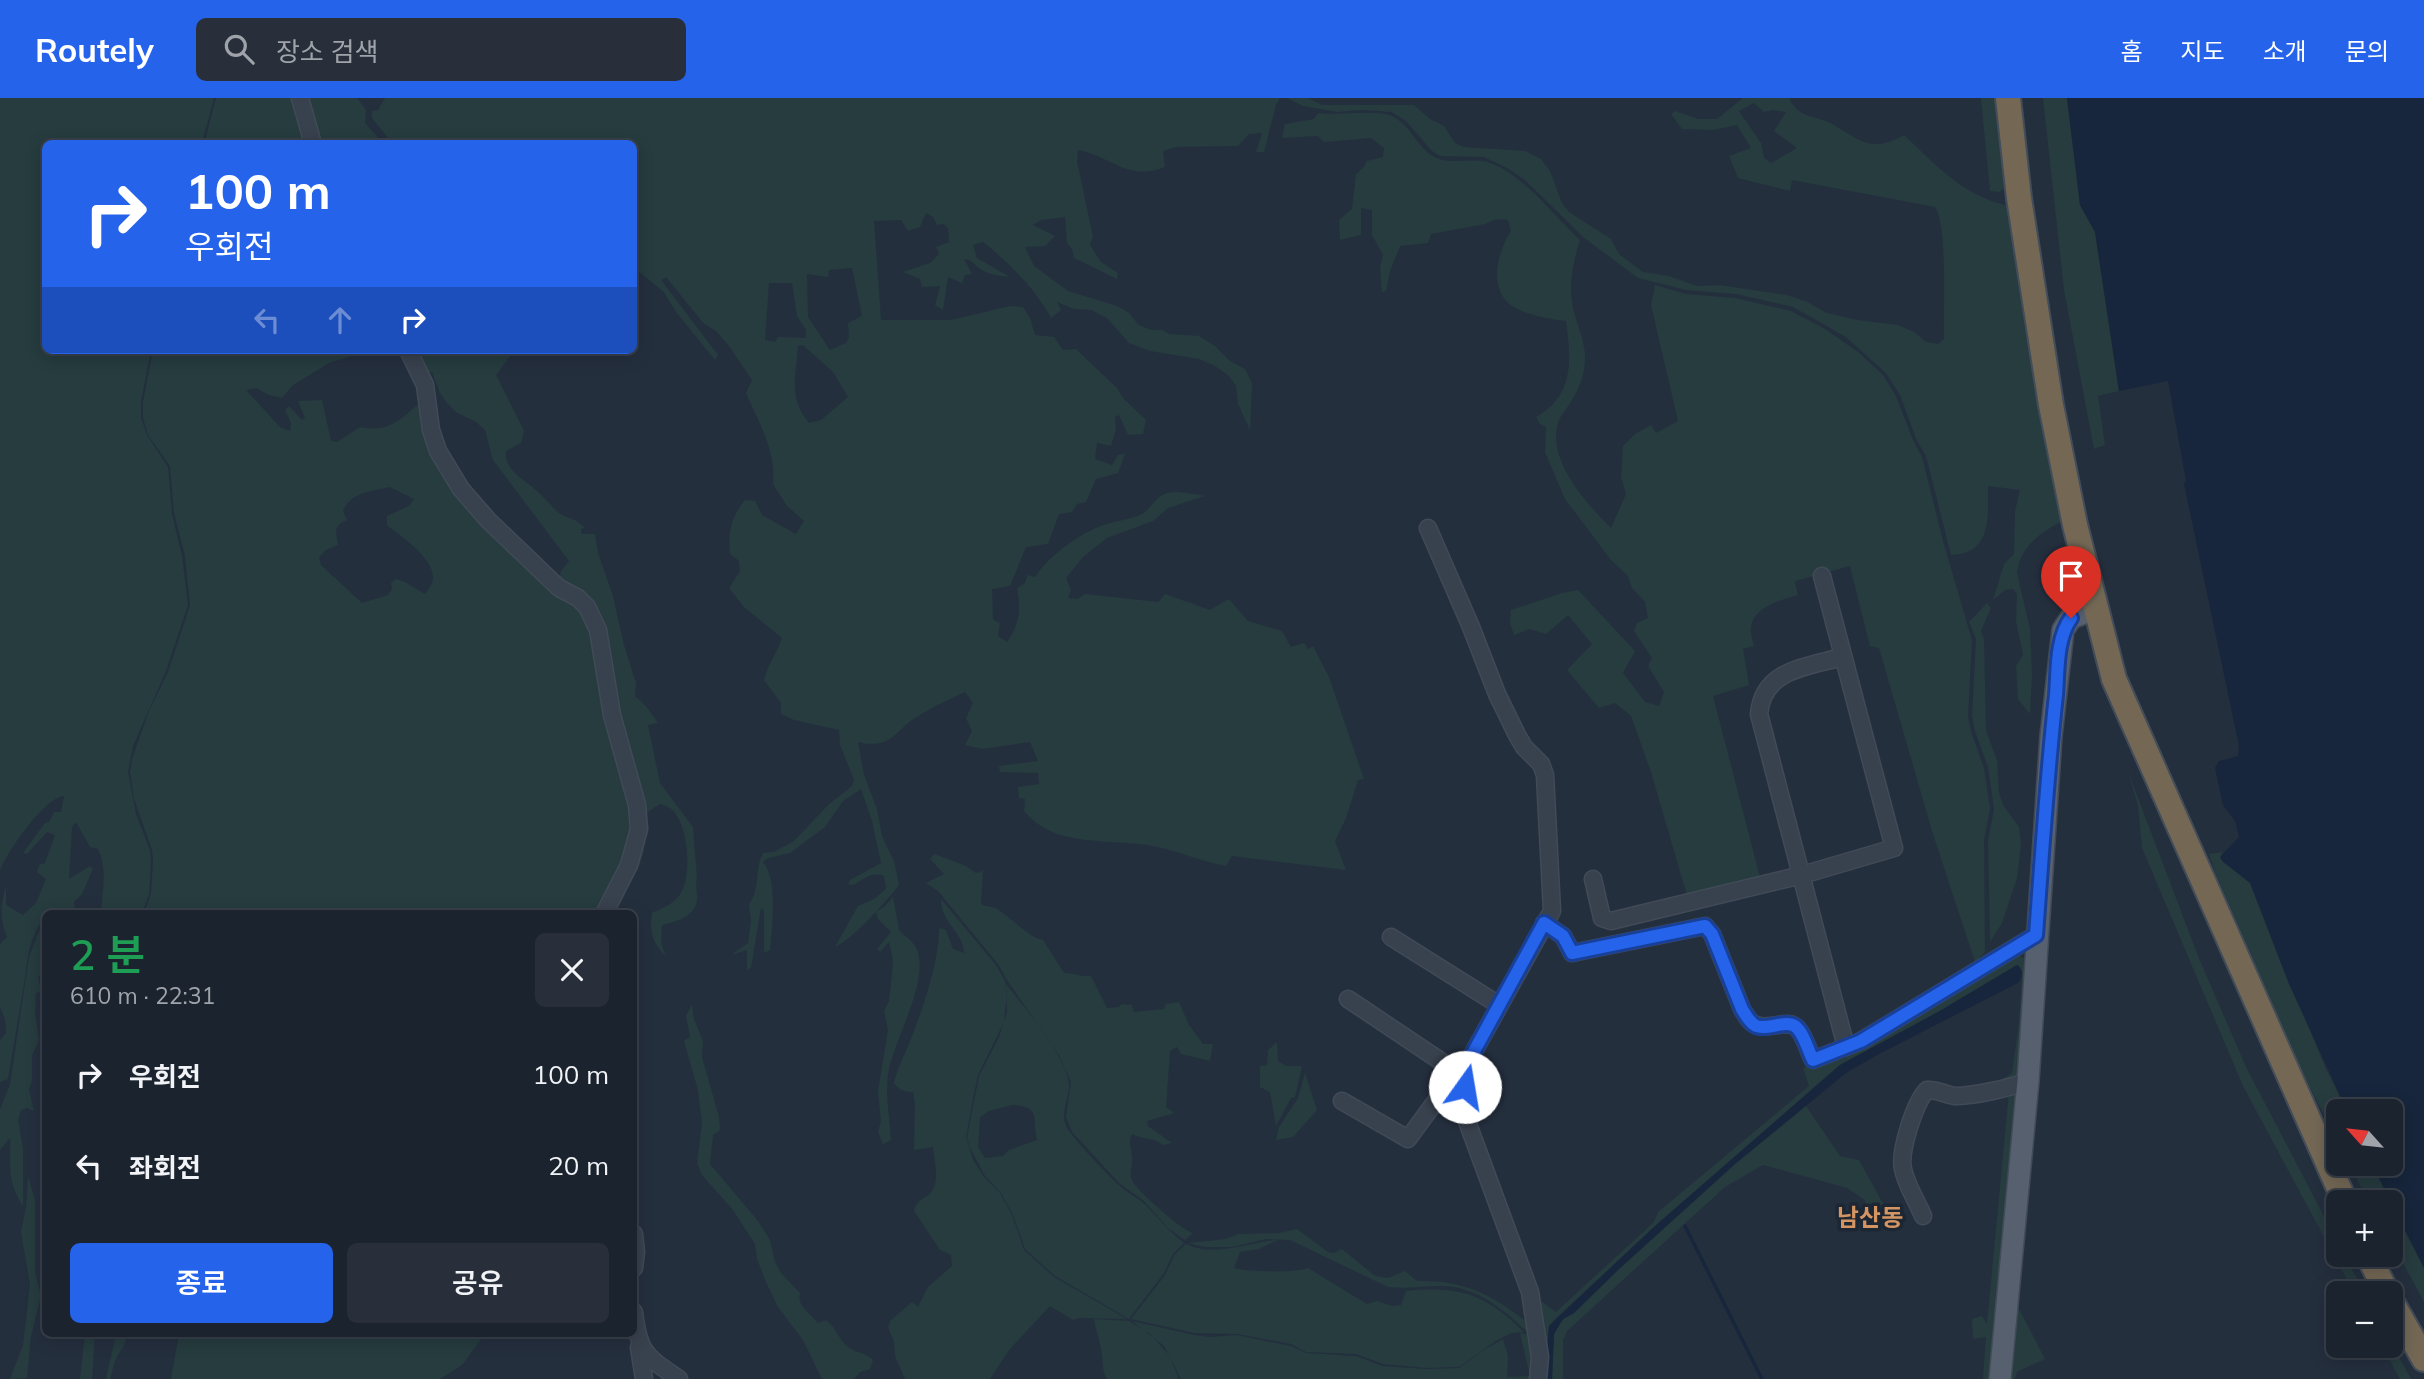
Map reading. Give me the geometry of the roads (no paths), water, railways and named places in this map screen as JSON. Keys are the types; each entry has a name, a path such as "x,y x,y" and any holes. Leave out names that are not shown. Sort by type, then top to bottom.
{"highway":[{"path":"2008,98 2041,350 2075,525 2114,679 2339,1190"},
{"path":"2403,1322 2424,1359"}],"main road":[{"path":"2000,1379 2028,1081 2051,736 2063,630 2071,618 2095,609"}],"street":[{"path":"300,98 312,140"},
{"path":"410,354 425,385 431,430 438,451 461,489 488,520 558,588 578,598 594,618 617,736 639,817 637,839 629,865 606,910"},
{"path":"1342,1101 1408,1139 1462,1072 1552,911 1545,775 1541,764 1524,747 1496,694 1471,627 1428,528"},
{"path":"1593,879 1602,918 1611,921 1802,875 1894,848 1822,576"},
{"path":"1842,657 1788,673 1772,681 1765,689 1759,714 1846,1047"},
{"path":"1544,923 1563,936 1572,953 1705,926 1712,934 1742,1009 1755,1025 1768,1028 1791,1024 1798,1027 1813,1060 1872,1034 2036,935"},
{"path":"1391,937 1499,1005"},
{"path":"1348,999 1462,1072"},
{"path":"1462,1072 1465,1116 1530,1292 1540,1356 1538,1379"},
{"path":"1923,1216 1903,1168 1908,1133 1922,1095 1927,1090 1937,1089 1953,1096 2011,1087 2028,1081"},
{"path":"637,1330 644,1379"},
{"path":"639,1342 654,1363 679,1379"}],"water":[{"path":"2067,98 2424,98 2424,1268 2403,1226 2403,1190 2385,1190 2378,1176 2403,1176 2403,1099 2342,1099 2289,984 2250,883 2220,857 2239,837 2235,821 2223,805 2215,768 2219,761 2238,756 2239,746 2184,484 2186,481 2168,381 2119,391 2095,232 2080,205"},
{"path":"2017,965 2022,973 2018,983 1846,1073 1735,1164 1574,1313 1563,1319 1554,1334 1552,1379 1545,1379 1549,1326 1655,1226 1840,1065"}],"waterway":[{"path":"1685,1226 1762,1379"}],"district":[{"name":"남산동","path":"1870,1217"}]}
